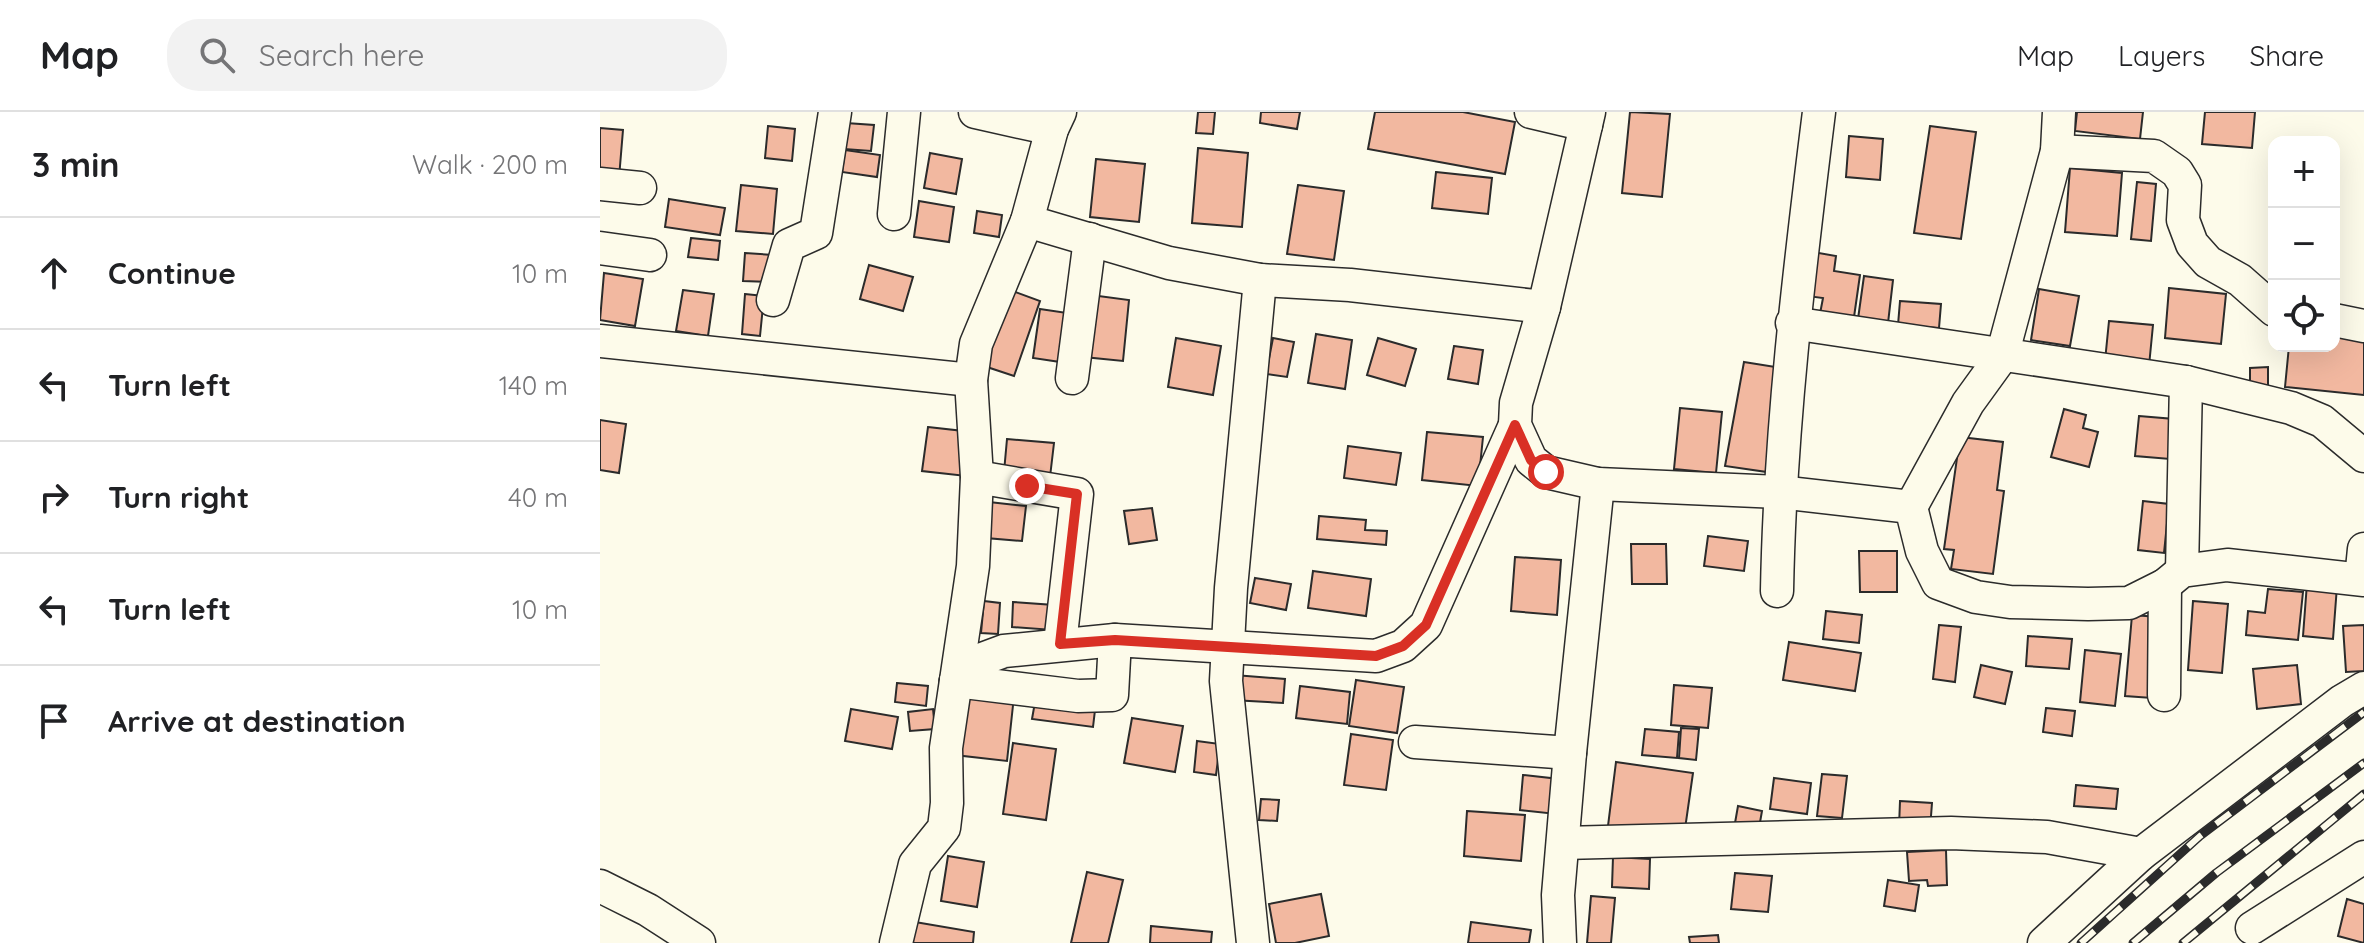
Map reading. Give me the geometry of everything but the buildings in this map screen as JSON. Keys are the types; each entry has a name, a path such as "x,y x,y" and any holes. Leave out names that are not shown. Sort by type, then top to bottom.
{"street":[{"path":"773,300 789,245 816,233 835,112"},
{"path":"894,214 904,112"},
{"path":"896,943 915,864 944,828 946,748 973,566 977,477 971,380 976,344 1027,221 1056,120 975,112"},
{"path":"956,681 969,664 1004,651 1115,640 1376,656 1403,646 1426,625 1515,425 1516,403 1544,307 1588,118 1531,112"},
{"path":"1777,591 1779,492 1792,323 1819,112"},
{"path":"2059,112 2057,151 2002,356 1968,403 1911,507 1922,551 1938,583 1976,597 2010,602 2129,603 2174,578 2227,565 2363,569"},
{"path":"2057,151 2154,156 2177,172 2185,185 2183,220 2192,244 2208,262 2240,280 2268,305"},
{"path":"600,184 640,188"},
{"path":"1027,221 1169,263 1260,280 1350,285 1544,307"},
{"path":"1072,378 1090,239"},
{"path":"600,248 650,255"},
{"path":"1253,943 1226,681 1231,588 1260,280"},
{"path":"2340,321 2364,326"},
{"path":"1792,323 2186,382 2312,416 2364,456"},
{"path":"600,341 971,380"},
{"path":"2164,695 2186,382"},
{"path":"1515,425 1531,460 1546,472 1598,484 1779,492 1911,507"},
{"path":"977,477 1077,494 1060,644"},
{"path":"1560,943 1558,895 1598,484"},
{"path":"956,681 1078,696 1112,695 1115,640"},
{"path":"2044,943 2141,854 2342,701 2364,688"},
{"path":"1415,742 1570,753"},
{"path":"1563,843 1951,833 2047,837 2141,854"},
{"path":"2252,928 2364,857"},
{"path":"600,886 648,910 699,943"}],"railway":[{"path":"2081,943 2200,836 2364,712"},
{"path":"2133,943 2216,873 2364,763"},
{"path":"2183,943 2364,794"}],"route":[{"path":"1027,486 1077,494 1060,644 1115,640 1376,656 1403,646 1426,625 1515,425 1531,460 1546,472"}]}
